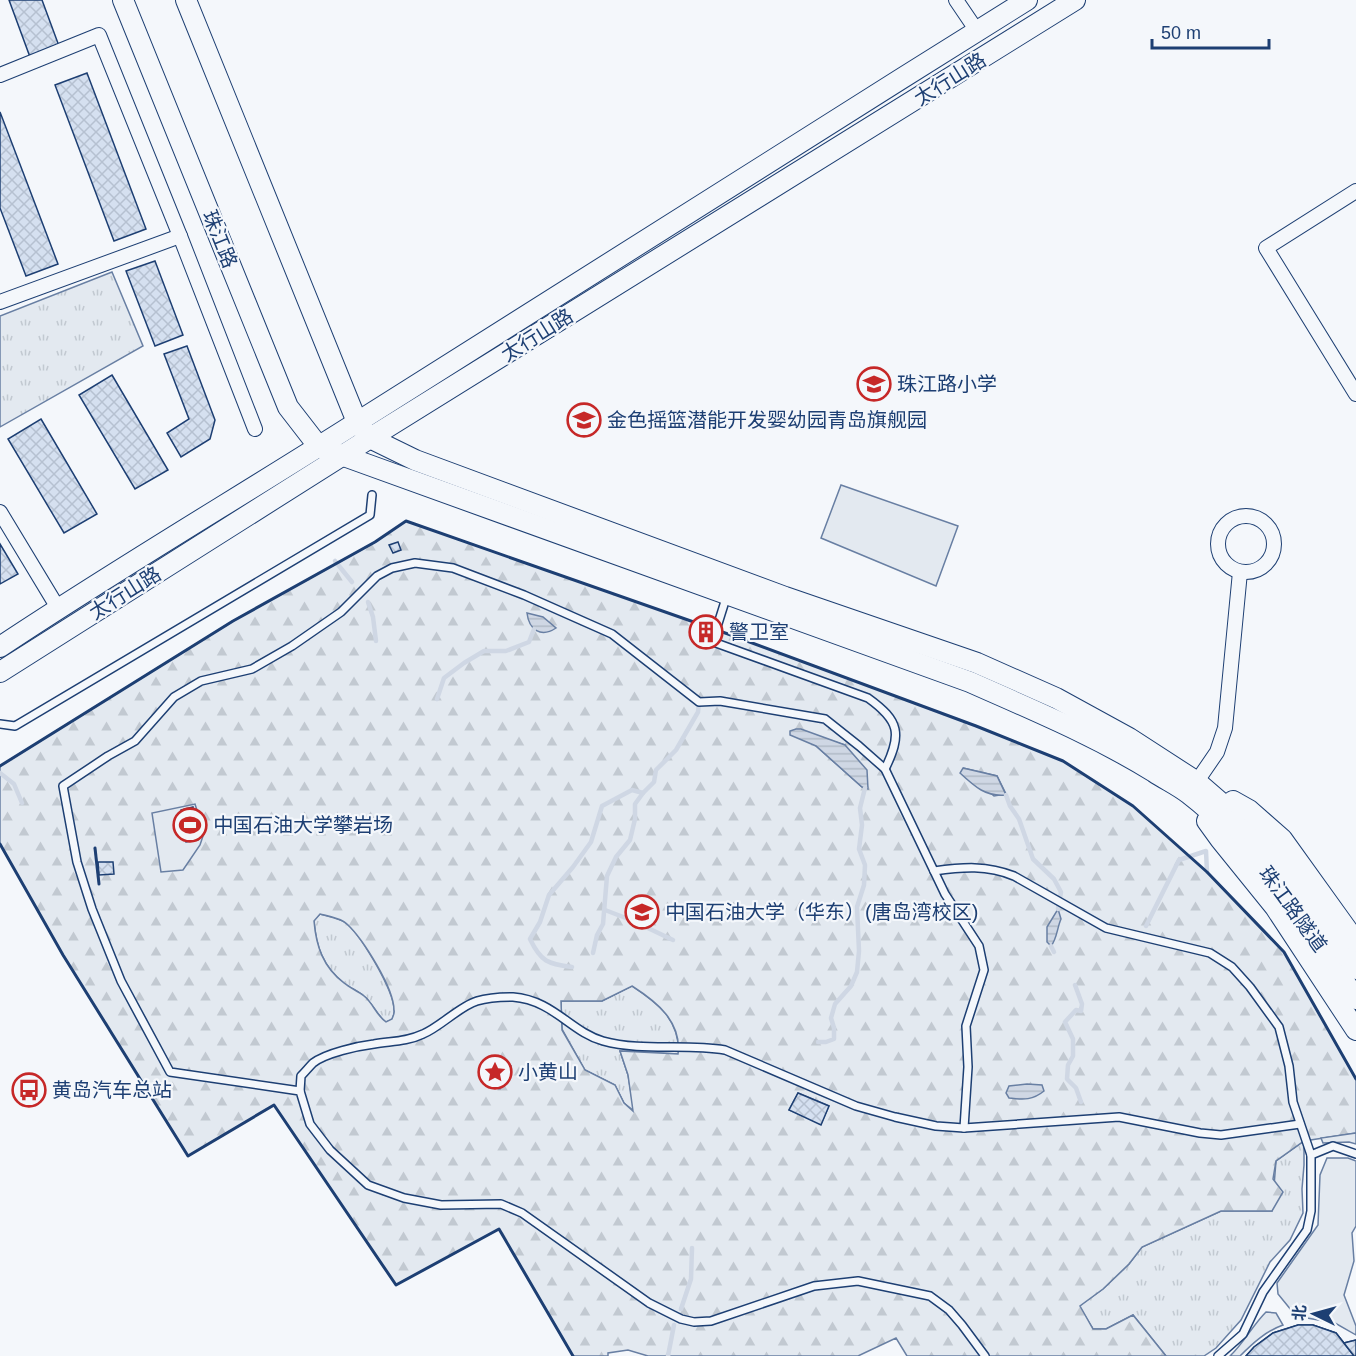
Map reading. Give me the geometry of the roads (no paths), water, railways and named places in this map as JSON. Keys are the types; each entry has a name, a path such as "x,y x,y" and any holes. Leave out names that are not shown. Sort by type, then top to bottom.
{"main road":[{"name":"珠江路","path":"123,0 288,407 319,447"},
{"path":"186,0 357,422 370,438 415,460 520,500 785,597 977,663 1056,698 1130,738 1229,819"},
{"name":"太行山路","path":"0,647 58,608 319,447 724,189 1028,0"},
{"name":"太行山路","path":"0,672 370,438 1074,0"},
{"path":"319,447 970,682 1061,722 1193,788 1249,810 1282,839 1356,942"},
{"path":"1193,788 1220,839 1275,907 1356,1030"},
{"name":"珠江路隧道","path":"1229,819 1267,846 1356,969"},
{"name":"珠江路隧道","path":"1229,819 1356,999"}],"street":[{"path":"956,0 977,31"},
{"path":"0,75 99,35 255,429"},
{"path":"1356,191 1266,248 1356,394"},
{"path":"0,302 180,236"},
{"path":"0,512 58,608"},
{"path":"1243,515 1264,521 1273,540 1271,553 1266,563 1258,569 1240,572 1229,566 1219,551 1220,531 1233,519 1243,515"},
{"path":"1193,788 1217,752 1226,728 1240,572"}],"lane":[{"path":"0,724 15,726 370,515 372,495"},
{"path":"300,1091 170,1072 121,981 92,909 77,862 63,786 135,741 174,697 201,681 252,669 292,646 340,612 377,576 392,568 415,563 453,568 524,595 612,634 699,702 720,701 825,719 885,769 945,894 979,946 984,970 966,1026 968,1067 964,1128"},
{"path":"727,595 716,630 716,643 868,698 885,710 895,727 896,741 885,769"},
{"path":"934,871 980,867 998,869 1106,928 1210,952 1232,967 1250,987 1279,1027 1289,1066 1293,1102 1311,1155 1311,1211 1307,1230 1263,1292 1243,1334 1218,1356"},
{"path":"985,1356 956,1317 930,1296 858,1281 814,1286 711,1321 694,1322 681,1319 649,1303 522,1213 501,1204 441,1205 404,1198 368,1185 330,1150 310,1124 300,1091 301,1076 315,1061 330,1054 375,1044 393,1043 423,1034 477,1001 514,998 536,1003 555,1011 592,1037 605,1041 642,1047 709,1047 725,1050 856,1106 895,1118 936,1125 964,1128 1119,1117 1221,1135 1300,1124"},
{"path":"1311,1155 1333,1146 1356,1154"}],"waterway":[{"path":"335,561 352,582"},
{"path":"368,602 373,617 376,641"},
{"path":"437,699 444,678 464,663 484,651 506,651 529,642 534,629"},
{"path":"572,967 557,965 546,960 538,953 530,939 540,922 549,895 591,842 602,806 632,790 643,793 654,782 656,770 676,750 698,712 699,702"},
{"path":"0,773 14,784 22,803"},
{"path":"818,1042 834,1039 831,1018 835,1004 851,986 857,972 859,951 857,907 864,885 865,865 859,849 862,825 860,808 865,788"},
{"path":"593,953 597,935 603,924 607,876 616,857 630,840 635,819 635,804 643,793"},
{"path":"1006,795 1019,819 1033,859 1054,879 1061,892 1058,909"},
{"path":"1146,926 1179,860 1206,851 1207,872"},
{"path":"605,910 673,940"},
{"path":"1051,946 1054,952"},
{"path":"1075,985 1082,1004 1081,1011 1076,1010 1065,1022 1073,1039 1073,1056 1068,1065 1067,1079 1076,1088 1081,1102"},
{"path":"681,1309 691,1279 692,1248"},
{"path":"668,1356 674,1325"}],"place":[{"name":"珠江路小学","path":"874,384"},
{"name":"金色摇篮潜能开发婴幼园青岛旗舰园","path":"584,420"},
{"name":"警卫室","path":"706,632"},
{"name":"中国石油大学攀岩场","path":"190,825"},
{"name":"中国石油大学（华东）(唐岛湾校区)","path":"642,912"},
{"name":"小黄山","path":"495,1072"},
{"name":"黄岛汽车总站","path":"29,1090"}]}
